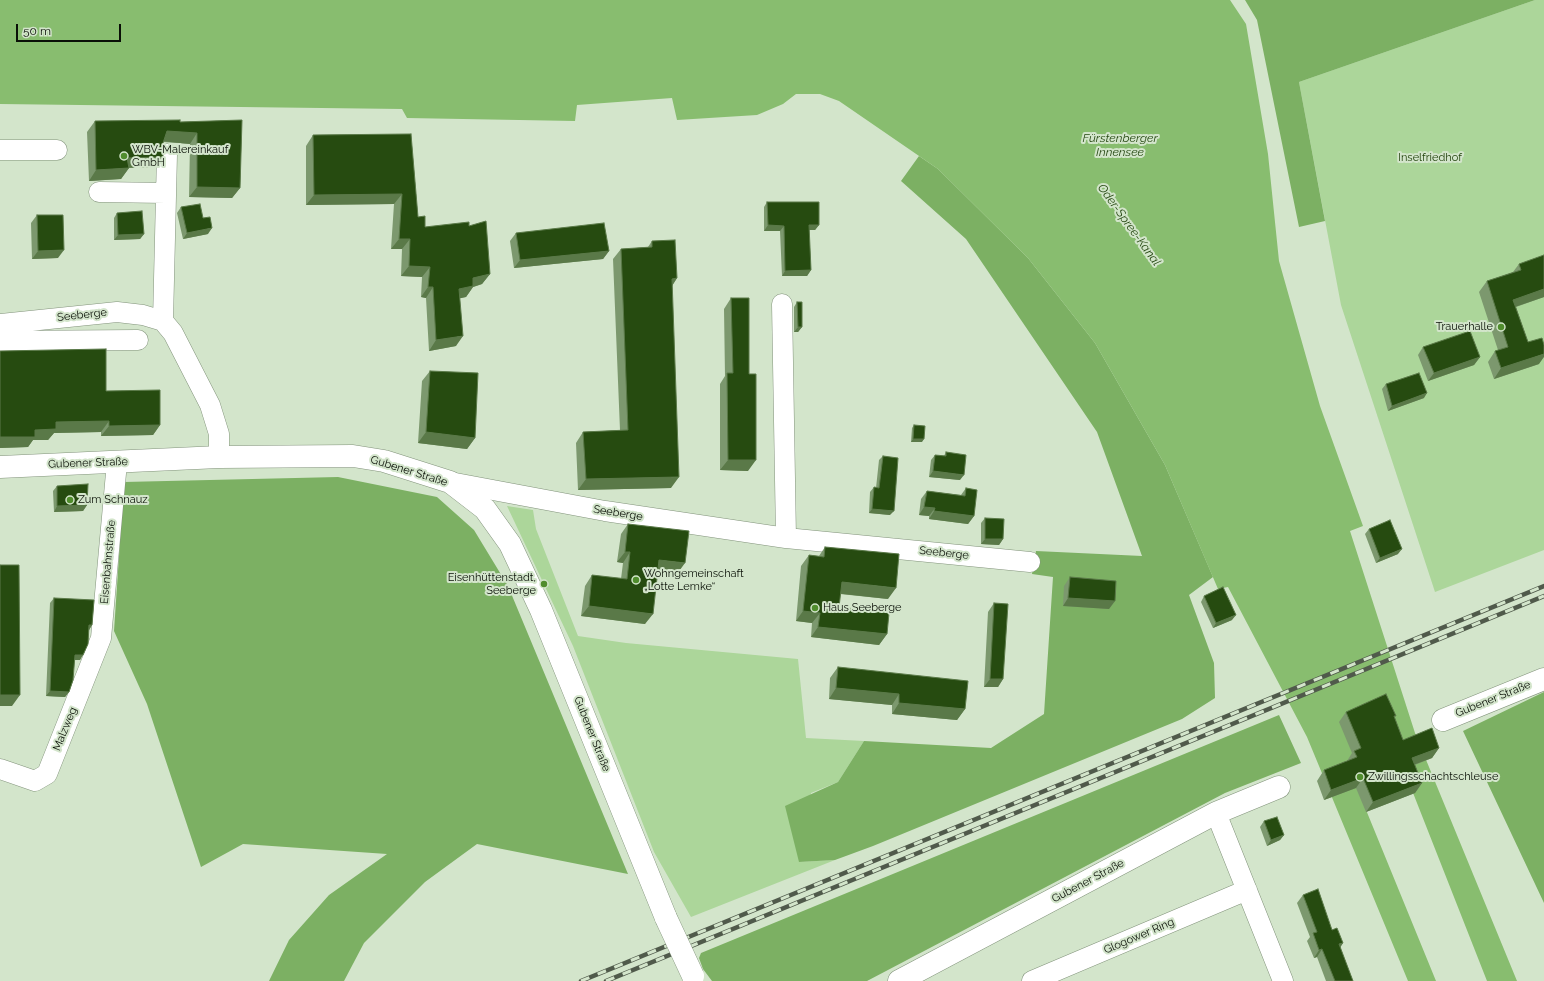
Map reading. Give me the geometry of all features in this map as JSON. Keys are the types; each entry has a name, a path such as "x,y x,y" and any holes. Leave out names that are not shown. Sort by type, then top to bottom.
{"main road":[{"name":"Gubener Straße","path":"0,467 219,457 353,456 384,461 450,482 485,509 510,544 541,610 666,918 694,979"},
{"name":"Gubener Straße","path":"1443,720 1544,679"},
{"name":"Gubener Straße","path":"899,981 1216,813 1279,787"}],"street":[{"path":"0,150 57,150"},
{"path":"168,154 163,321 173,333 210,405 219,434 219,457"},
{"path":"99,192 166,193"},
{"path":"782,304 786,538"},
{"name":"Seeberge","path":"0,324 117,312 143,315 163,321"},
{"name":"Seeberge","path":"0,341 138,340"},
{"name":"Eisenbahnstraße","path":"101,638 117,462"},
{"name":"Seeberge","path":"450,482 605,511 786,538 1030,562"},
{"name":"Malzweg","path":"0,769 35,780 47,774 101,638"},
{"path":"1216,813 1283,981"},
{"name":"Glogower Ring","path":"1032,981 1247,890"}],"green space":[{"name":"Inselfriedhof","path":"1535,0 1544,0 1544,550 1435,592 1341,305 1299,82"},
{"path":"507,506 533,510 536,529 578,636 626,643 798,659 806,738 864,741 838,782 811,793 799,862 835,860 691,917 654,852 573,646"}],"shaded area":[{"path":"1245,0 1535,0 1299,82 1325,221 1299,227 1257,20"},
{"path":"919,156 938,169 1028,258 1095,343 1165,465 1213,577 1189,595 1214,663 1215,698 1182,719 873,846 835,860 799,862 785,806 838,782 864,741 991,748 1044,714 1053,577 1032,574 1036,551 1142,556 1097,432 966,239 901,181"},
{"path":"338,477 437,497 474,530 508,586 628,874 477,844 425,882 364,943 344,981 269,981 289,940 329,895 387,854 243,844 201,867 147,704 114,631 124,482"},
{"path":"1544,692 1544,903 1463,731"},
{"path":"1279,715 1301,763 1225,793 867,981 712,981 703,969 699,958 701,953"}],"water":[{"name":"Fürstenberger Innensee","path":"0,0 1230,0 1246,24 1268,154 1279,261 1320,406 1363,526 1350,531 1415,733 1517,981 1487,981 1393,742 1346,761 1436,981 1408,981 1307,737 1228,587 1218,589 1165,465 1095,343 1028,258 938,169 839,101 820,94 796,94 783,104 757,115 677,120 672,98 577,105 575,121 407,118 402,109 0,104"}],"building":[{"path":"180,120 180,122 242,120 240,188 197,187 197,133 167,131 163,143 163,157 127,158 129,168 96,170 95,121"},
{"path":"411,134 418,217 425,216 425,227 469,222 469,226 486,221 490,274 473,278 473,286 459,289 463,336 436,340 433,287 428,287 430,267 409,266 410,239 399,239 402,194 314,195 313,135"},
{"path":"767,202 819,202 819,225 809,225 811,270 785,271 784,226 768,225"},
{"path":"200,204 203,218 210,217 212,228 187,233 181,207"},
{"path":"142,211 144,234 118,235 117,213"},
{"path":"37,215 63,215 64,250 38,251"},
{"path":"604,223 609,251 520,260 516,233"},
{"path":"675,240 677,278 672,279 679,477 586,479 583,432 628,430 621,249 652,247 652,241"},
{"name":"Trauerhalle","path":"1544,255 1544,289 1513,300 1528,342 1542,338 1544,354 1501,368 1495,351 1508,347 1487,281 1521,270 1519,264"},
{"path":"731,298 749,298 749,374 756,374 756,460 728,460 727,373 733,373"},
{"path":"797,302 802,302 802,327 798,327"},
{"path":"1470,331 1480,357 1434,373 1423,347"},
{"path":"106,349 106,391 160,390 160,425 109,426 109,421 56,422 56,429 35,430 35,437 0,437 0,351"},
{"path":"430,371 478,373 475,438 426,432"},
{"path":"1419,373 1427,393 1392,406 1386,384"},
{"path":"914,425 925,426 924,439 913,439"},
{"path":"946,452 966,455 964,475 933,471 935,455 946,456"},
{"path":"883,456 898,458 894,511 872,509 874,487 879,488"},
{"path":"88,484 87,505 57,506 57,486"},
{"path":"966,488 977,490 974,516 934,511 935,508 924,507 927,491 965,496"},
{"path":"985,518 1004,519 1003,539 985,539"},
{"path":"1390,520 1402,549 1380,558 1369,529"},
{"name":"Wohngemeinschaft „Lotte Lemke“","path":"628,524 689,531 685,563 659,560 653,614 589,606 592,575 627,579 630,552 625,552"},
{"name":"Haus Seeberge","path":"825,547 899,554 896,588 842,582 839,607 889,613 887,634 818,627 820,613 803,611 809,555 824,557"},
{"path":"0,565 19,565 20,695 0,695"},
{"path":"1070,577 1116,581 1115,601 1068,598"},
{"path":"1223,587 1236,615 1216,623 1204,596"},
{"path":"54,598 94,600 92,625 89,625 88,644 83,655 75,655 73,680 69,692 50,691"},
{"path":"994,603 1008,604 1003,679 990,679"},
{"path":"838,667 968,681 965,709 899,703 899,694 836,688"},
{"path":"1386,694 1396,716 1394,716 1403,740 1432,728 1439,748 1412,758 1422,783 1373,802 1363,778 1331,790 1324,770 1357,757 1354,751 1361,748 1346,712"},
{"path":"1277,817 1284,835 1271,840 1264,821"},
{"path":"1318,889 1332,930 1337,928 1343,943 1339,944 1353,981 1335,981 1322,949 1319,950 1313,933 1317,932 1303,895"}],"railway":[{"path":"581,981 1544,586"},
{"path":"606,981 1544,596"}],"place":[{"name":"WBV-Malereinkauf GmbH","path":"124,156"},
{"name":"Trauerhalle","path":"1501,327"},
{"name":"Zum Schnauz","path":"70,500"},
{"name":"Wohngemeinschaft „Lotte Lemke“","path":"636,580"},
{"name":"Eisenhüttenstadt, Seeberge","path":"544,584"},
{"name":"Haus Seeberge","path":"815,608"},
{"name":"Zwillingsschachtschleuse","path":"1360,777"}],"water label":[{"name":"Oder-Spree-Kanal","path":"1129,225"}]}
